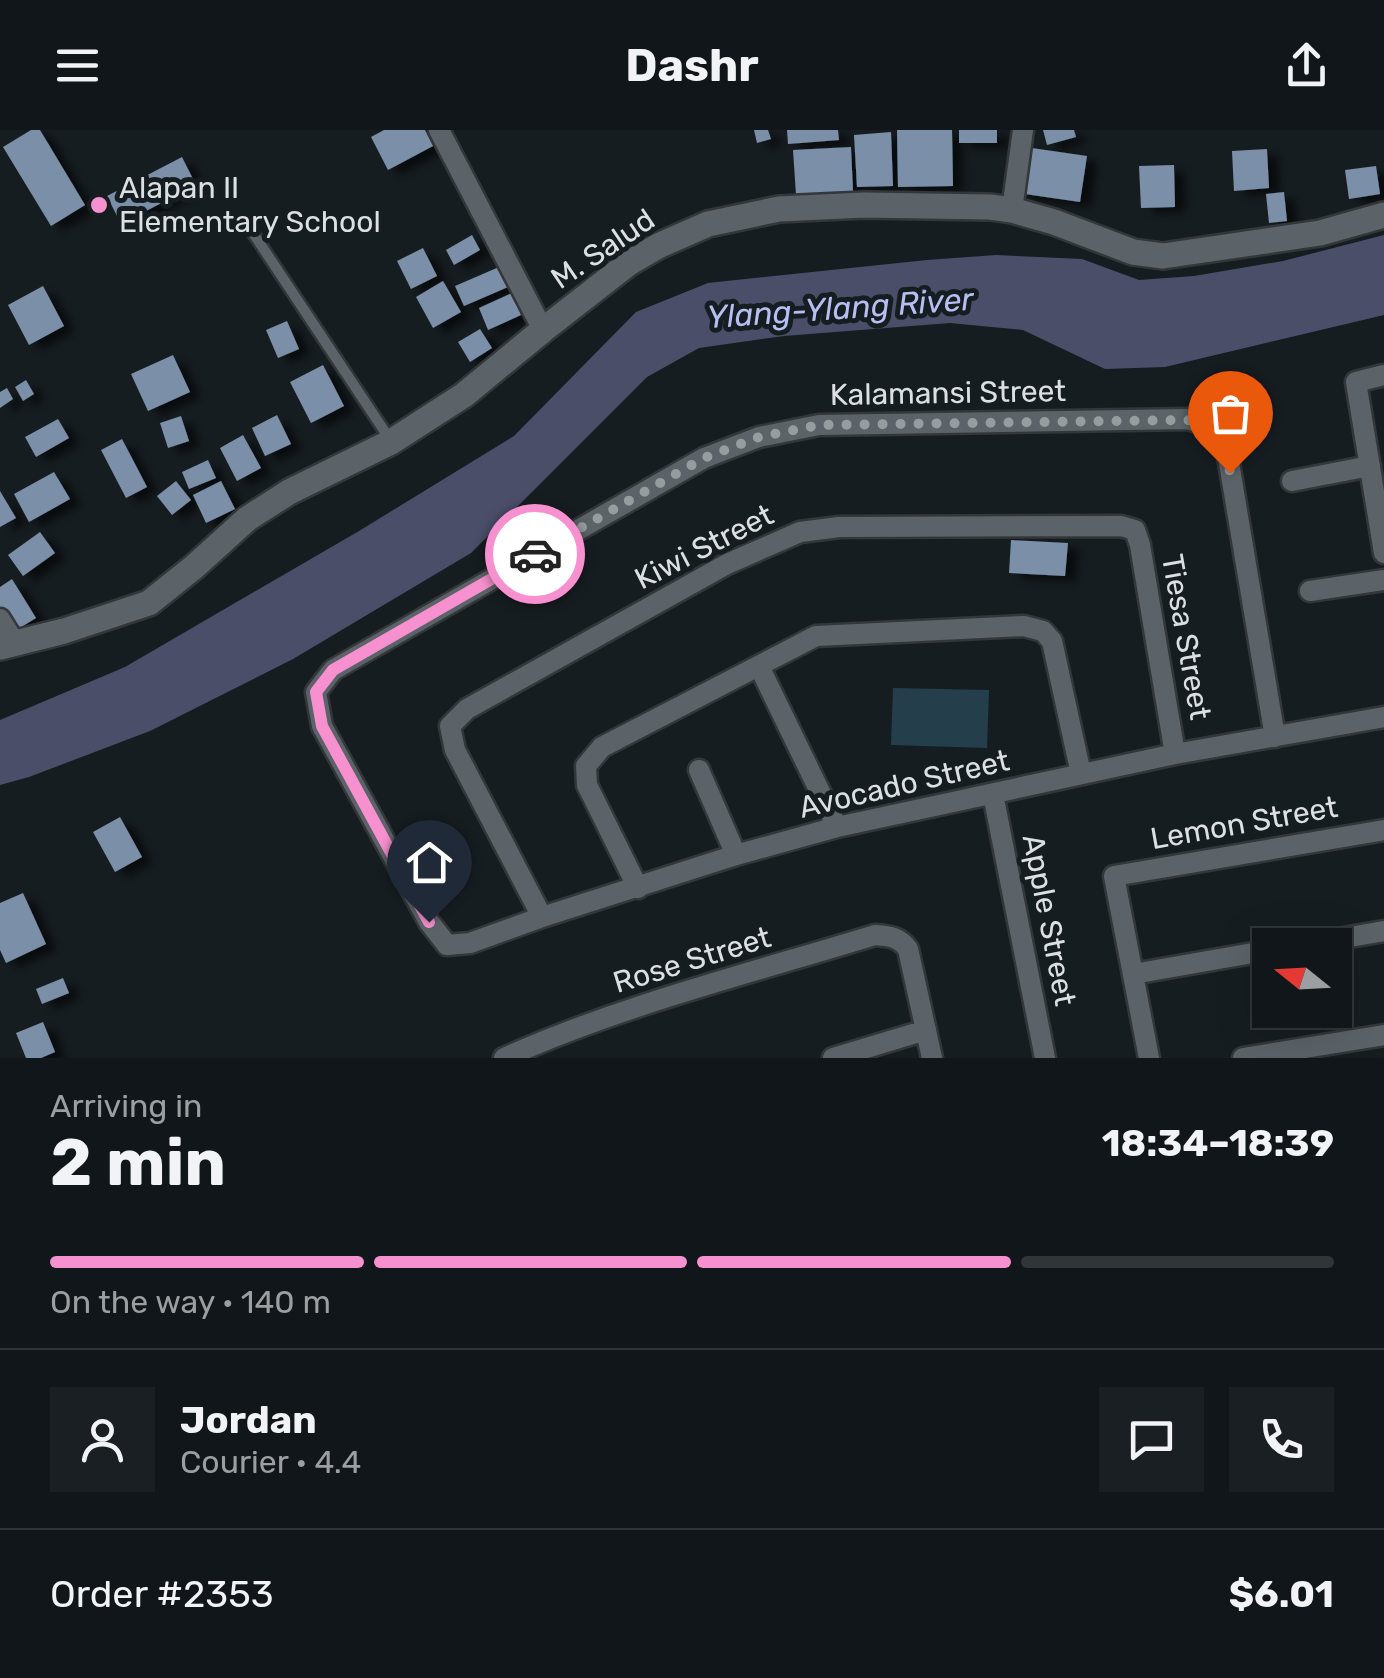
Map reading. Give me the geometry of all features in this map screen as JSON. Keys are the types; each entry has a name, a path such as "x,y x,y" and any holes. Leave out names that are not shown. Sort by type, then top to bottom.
{"street":[{"path":"439,130 543,330"},
{"path":"1012,210 1023,130"},
{"name":"M. Salud","path":"7,645 149,603 247,519 290,492 391,442 464,395 630,263 708,224 779,209 864,205 990,207 1054,222 1134,252 1163,256 1320,234 1384,215"},
{"path":"1384,375 1356,382 1384,553"},
{"name":"Kalamansi Street","path":"447,945 429,922 322,726 316,692 333,670 704,458 759,437 819,425 1188,420 1214,428 1224,438 1275,737"},
{"path":"1292,481 1370,466"},
{"name":"Kiwi Street","path":"542,917 455,750 450,726 467,709 727,564 800,532 858,527 1121,526 1135,530"},
{"name":"Tiesa Street","path":"1135,530 1176,754"},
{"path":"1310,590 1384,580"},
{"path":"0,619 7,645"},
{"path":"638,888 587,786 586,766 602,747 816,636 1024,626 1042,631 1052,641 1081,774"},
{"path":"760,666 837,828"},
{"name":"Avocado Street","path":"447,945 470,943 736,855 837,828 1176,754 1384,717"},
{"path":"699,770 736,855"},
{"name":"Apple Street","path":"993,794 1045,1058"},
{"name":"Lemon Street","path":"1133,974 1114,876 1384,830"},
{"path":"1352,936 1384,931"},
{"name":"Rose Street","path":"504,1058 614,1015 875,936 901,940 908,950 926,1030"},
{"path":"1148,1058 1133,974 1252,953"},
{"path":"833,1058 926,1030 932,1058"},
{"path":"1243,1058 1384,1034"}],"lane":[{"path":"252,234 391,442"}],"shaded area":[{"path":"893,688 989,690 987,748 891,745"}],"water":[{"name":"Ylang-Ylang River","path":"1384,235 1384,315 1165,367 1105,369 1023,330 950,323 784,336 699,348 647,377 471,553 293,659 150,731 0,785 0,720 125,667 514,436 636,312 708,283 996,255 1082,259 1139,280 1194,276 1283,261"}],"building":[{"path":"31,130 40,130 85,205 51,226 3,147"},
{"path":"384,130 425,130 433,146 388,170 371,137"},
{"path":"754,130 768,130 771,139 757,143"},
{"path":"787,130 838,130 839,140 788,144"},
{"path":"897,130 952,130 953,186 898,187"},
{"path":"959,130 997,130 997,143 959,143"},
{"path":"1043,130 1074,130 1076,137 1047,145"},
{"path":"891,132 893,186 857,187 854,135"},
{"path":"851,147 853,191 796,195 793,150"},
{"path":"1025,147 1087,156 1080,202 1018,193"},
{"path":"1267,149 1269,188 1234,191 1232,151"},
{"path":"182,157 196,185 121,224 107,196"},
{"path":"1174,165 1175,207 1141,208 1139,166"},
{"path":"1376,166 1380,194 1349,199 1345,170"},
{"path":"1284,192 1287,221 1269,223 1266,194"},
{"path":"472,235 480,250 454,265 446,250"},
{"path":"423,248 437,276 411,289 397,261"},
{"path":"499,267 508,287 464,306 455,286"},
{"path":"443,281 461,312 433,328 416,297"},
{"path":"43,286 64,326 29,345 8,305"},
{"path":"512,293 521,315 488,330 479,308"},
{"path":"287,321 299,349 278,358 266,330"},
{"path":"480,329 492,348 470,362 458,342"},
{"path":"173,355 190,392 148,411 131,374"},
{"path":"323,365 344,406 311,423 290,382"},
{"path":"26,380 34,394 23,401 15,387"},
{"path":"7,388 13,399 0,408 0,392"},
{"path":"277,415 291,444 265,456 252,428"},
{"path":"181,416 189,441 168,448 160,423"},
{"path":"58,419 69,438 36,457 25,437"},
{"path":"243,435 261,468 237,481 220,448"},
{"path":"122,439 147,487 126,498 101,450"},
{"path":"208,460 216,478 189,489 182,472"},
{"path":"54,472 70,499 29,522 14,494"},
{"path":"176,481 191,500 172,515 157,496"},
{"path":"221,481 235,509 206,523 193,495"},
{"path":"0,491 16,518 0,527"},
{"path":"40,532 55,553 23,576 8,555"},
{"path":"1011,540 1068,543 1065,576 1009,573"},
{"path":"12,579 36,618 13,632 0,611 0,587"},
{"path":"120,817 142,857 115,872 93,832"},
{"path":"23,893 46,944 6,963 0,950 0,903"},
{"path":"63,978 69,993 42,1004 36,989"},
{"path":"43,1022 55,1052 41,1058 26,1058 16,1033"}],"way so far":[{"path":"535,554 704,458 759,437 819,425 1188,420 1214,428 1224,438 1230,473"}],"place":[{"name":"Alapan II Elementary School","path":"99,205"}],"route":[{"path":"429,922 322,726 316,692 333,670 535,554"}]}
